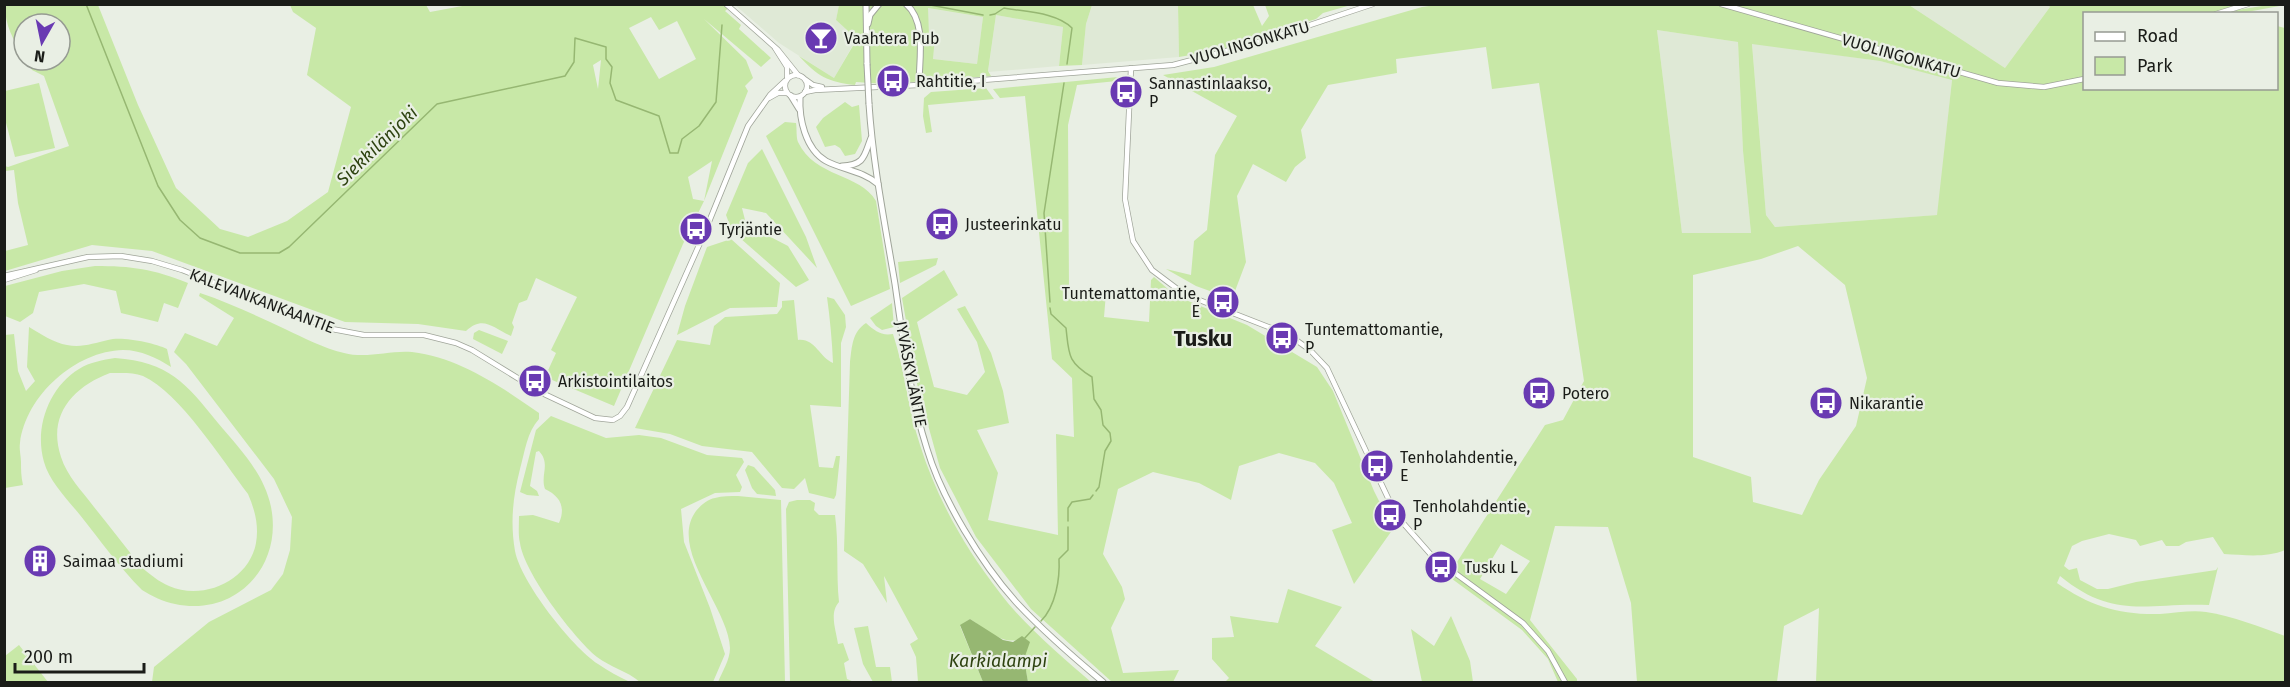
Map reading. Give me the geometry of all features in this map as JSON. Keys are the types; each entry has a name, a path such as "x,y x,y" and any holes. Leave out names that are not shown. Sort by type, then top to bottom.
{"highway":[{"name":"JYVÄSKYLÄNTIE","path":"866,4 871,137 912,391 927,451 949,503 979,552 1014,600 1066,651 1103,682"},
{"path":"866,34 870,15 879,4"},
{"path":"906,4 918,22 919,85"},
{"path":"789,95 801,114"},
{"path":"803,95 801,114 804,131 814,151 826,161 865,175 878,184"},
{"path":"839,166 851,165 862,160 871,137"}],"street":[{"path":"726,4 775,48 791,64 798,75 813,85 837,89"},
{"name":"VUOLINGONKATU","path":"837,89 919,85 1173,65 1214,56 1373,4"},
{"name":"VUOLINGONKATU","path":"1721,4 1998,83 2044,87 2083,79"},
{"path":"2222,12 2247,4"},
{"path":"775,48 787,67 784,88 789,95"},
{"path":"1131,68 1125,199 1133,241 1152,270 1184,294 1289,335 1310,350 1327,368 1396,515 1433,557 1508,612 1534,635 1548,651 1565,682"},
{"path":"786,80 798,75"},
{"path":"803,95 807,85 804,78"},
{"name":"KALEVANKANKAANTIE","path":"4,278 45,266 104,255 145,259 182,270 332,329 364,335 424,335 446,340 472,350 566,405 595,418 613,420 620,416 627,407 704,234 748,126 767,99 786,80"},
{"path":"767,99 778,93 803,95 837,89"}],"shaded area":[{"path":"2048,4 2050,7 2005,68 1909,5"},
{"path":"735,5 839,5 836,20 857,38 834,78 779,43"},
{"path":"1092,5 1178,5 1179,57 1082,65 1086,24"},
{"path":"927,8 983,17 977,64 933,59 935,38 929,35"},
{"path":"996,15 1063,27 1059,66 988,72"},
{"path":"1657,30 1738,42 1743,151 1751,233 1682,233"},
{"path":"1752,43 1880,61 1952,79 1938,215 1775,227 1766,215"}],"green space":[{"path":"473,4 732,5 725,11 741,25 739,29 771,58 761,67 704,19 746,60 753,78 745,86 748,91 704,201 683,244 614,406 545,377 556,353 551,350 577,297 536,278 527,300 519,303 512,323 514,327 511,336 483,323 472,326 466,331 418,324 345,322 152,251 92,245 5,271 5,251 28,245 18,203 14,170 5,171 5,166 8,167 69,146 44,76 36,72 72,72 72,12 12,12 12,36 5,5 98,5 138,105 176,188 220,229 248,237 287,221 328,192 351,107 307,75 316,28 293,12 290,5 426,5 430,12","holes":["651,17 659,30 677,21 696,59 659,79 629,28","601,60 598,89 593,65","712,161 704,201 693,199 688,177"]},
{"path":"839,5 1092,5 1086,24 1082,65 1059,66 1063,27 996,15 988,71 991,76 885,84 856,82 855,85 830,80 812,69 799,56 834,78 857,39 836,20","holes":["928,8 983,17 977,64 933,59 935,38 929,35"]},
{"path":"1178,5 1253,5 1262,26 1269,16 1265,5 1351,5 1323,13 1316,19 1220,50 1179,57"},
{"path":"1436,5 1909,5 2005,68 2050,7 2048,5 2237,5 2237,10 2285,5 2247,12 2083,12 2083,90 2278,90 2278,26 2285,28 2285,550 2263,555 2224,554 2213,537 2186,542 2179,546 2166,546 2162,540 2140,546 2136,540 2109,534 2072,546 2064,566 2069,570 2077,568 2080,580 2097,589 2216,570 2218,567 2209,605 2132,606 2115,604 2080,590 2060,576 2057,583 2081,598 2118,611 2145,614 2206,612 2236,619 2285,636 2285,682 1816,682 1819,608 1784,626 1777,682 1637,682 1631,603 1608,527 1555,526 1530,620 1577,679 1577,682 1558,682 1548,659 1522,630 1448,576 1545,425 1563,420 1584,381 1539,83 1492,89 1486,47 1396,59 1397,73 1328,85 1301,130 1306,158 1295,167 1286,182 1253,164 1237,196 1246,262 1232,299 1196,286 1166,269 1191,275 1194,241 1207,230 1215,155 1237,116 1163,75 1214,67 1422,7","holes":["1657,30 1738,42 1743,151 1751,233 1682,233","1752,44 1880,61 1952,80 1937,215 1775,227 1766,215","1798,246 1845,285 1867,378 1856,426 1819,480 1802,515 1753,502 1751,477 1693,457 1693,275 1761,259","1501,544 1530,561 1506,594 1480,579"]},
{"path":"1118,77 1117,81 1077,85 1068,125 1069,289 1106,293 1104,317 1149,322 1151,280 1154,277 1176,296 1247,325 1317,367 1333,391 1374,491 1393,529 1354,584 1332,530 1352,523 1334,483 1315,463 1279,453 1239,466 1231,500 1199,483 1153,472 1118,489 1103,554 1122,587 1125,599 1111,628 1123,673 1179,670 1173,682 1112,682 1031,609 976,537 940,468 918,389 902,298 944,270 958,295 917,322 934,387 967,395 985,372 977,342 957,309 965,306 991,353 1003,391 1009,423 977,430 998,473 988,520 1058,535 1056,434 1074,437 1072,378 1052,359 1025,96 1000,98 993,89"},
{"path":"39,83 55,148 15,157 5,119 5,91"},
{"path":"986,88 994,99 928,105 932,132 926,133 923,116 924,98 931,92"},
{"path":"845,102 852,107 859,105 862,141 855,154 845,156 835,145 825,147 816,127 823,118"},
{"path":"785,122 796,123 798,142 815,162 859,185 876,201 890,289 851,306 766,136"},
{"path":"762,149 806,237 817,268 766,213 742,208 746,224 788,246 809,280 796,287 732,231 726,215 748,163"},
{"path":"731,239 780,283 777,307 730,308 677,335 707,247"},
{"path":"938,258 936,265 900,283 898,262"},
{"path":"95,266 142,269 188,283 178,308 164,303 158,322 121,313 116,291 84,284 39,292 33,313 20,322 5,316 5,286 62,271"},
{"path":"200,293 233,305 336,351 353,355 412,352 447,360 494,383 539,413 539,419 527,442 514,499 513,540 519,564 537,596 574,643 598,664 630,682 152,682 154,667 209,622 271,590 283,574 290,550 292,517 274,479 186,364 174,352 185,333 217,346 234,318 199,296"},
{"path":"827,297 834,299 845,315 846,327 841,343 841,407 810,405 819,467 833,468 836,456 840,456 834,499 809,493 805,478 794,489 782,488 752,452 702,446 670,434 635,428 677,340 710,345 714,326 725,317 777,314 782,307 782,301 794,300 798,340 809,342 833,363"},
{"path":"892,303 894,327 882,330 870,318"},
{"path":"866,323 878,332 893,334 920,445 935,485 964,541 1009,605 1043,640 1091,682 1028,682 1020,639 1014,641 1000,638 970,619 960,626 983,682 918,682 916,657 910,644 918,639 884,576 887,603 863,564 844,551 850,362 855,335"},
{"path":"29,327 52,340 72,346 83,346 114,339 154,344 167,349 171,367 148,355 123,350 105,352 71,367 56,379 32,408 24,425 20,443 23,485 5,488 5,335 14,334 18,371 26,391 35,381 27,367"},
{"path":"479,330 508,341 502,354 473,339 474,333"},
{"path":"115,358 149,364 175,377 186,386 250,462 263,483 271,507 273,529 270,549 262,567 235,595 217,603 197,606 166,602 142,590 59,490 46,469 41,449 41,436 46,410 52,397 59,386 79,369 92,363","holes":["110,373 131,373 143,376 171,397 200,429 248,494 256,518 256,543 252,556 244,568 223,584 210,589 182,590 155,578 142,568 67,471 58,442 58,428 66,404 85,386"]},
{"path":"551,416 606,438 639,435 661,438 707,455 742,458 744,462 736,475 742,487 740,492 715,493 681,509 684,542 725,654 713,682 640,682 597,657 551,604 530,571 520,543 519,516 533,515 559,523 562,512 558,499 545,489 545,465 539,451 536,452 530,486 537,491 539,496 520,492 536,430"},
{"path":"748,465 754,467 775,490 776,496 757,494 745,470"},
{"path":"738,496 781,500 785,682 718,682 730,648 727,632 694,560 689,543 689,526 696,511 707,501 720,497"},
{"path":"810,500 815,503 814,510 819,515 835,515 839,602 834,611 834,622 838,644 843,643 849,660 844,663 847,679 854,682 790,682 786,509 789,502"},
{"path":"1288,589 1342,607 1315,646 1375,682 1225,682 1229,678 1212,659 1212,638 1234,637 1230,616 1278,623"},
{"path":"1451,616 1470,661 1473,682 1422,682 1411,629 1434,646"},
{"path":"868,626 876,667 890,667 892,682 873,682 863,664 854,628"},
{"path":"19,645 48,682 5,682 5,656"}],"water":[{"name":"Karkialampi","path":"970,619 1003,640 1013,642 1022,636 1030,642 1024,659 1028,682 983,682 960,625"}],"waterway":[{"name":"Siekkilänjoki","path":"86,4 158,186 180,220 200,238 240,253 279,253 289,247 437,104 565,76 574,62 575,38 606,47 606,59 612,67 610,83 616,100 659,116 670,153 678,153 682,139 699,126 716,102 722,25"},
{"path":"925,4 983,15"},
{"path":"990,15 1004,8 1049,16 1065,23 1072,28 1067,64"},
{"path":"1050,302 1044,213 1064,83"},
{"path":"1050,308 1051,314 1066,328 1069,351 1074,362 1092,377 1094,399 1101,410 1103,425 1110,433 1111,441 1105,451 1099,487 1096,491"},
{"path":"1068,521 1068,508 1072,502 1090,499 1093,495"},
{"path":"1041,621 1054,600 1059,575 1059,559 1068,550 1068,527"},
{"path":"1024,639 1035,627"}],"place":[{"name":"Vaahtera Pub","path":"821,38"},
{"name":"Rahtitie, I","path":"893,81"},
{"name":"Sannastinlaakso, P","path":"1126,92"},
{"name":"Justeerinkatu","path":"942,224"},
{"name":"Tyrjäntie","path":"696,229"},
{"name":"Tuntemattomantie, E","path":"1223,302"},
{"name":"Tuntemattomantie, P","path":"1282,338"},
{"name":"Arkistointilaitos","path":"535,381"},
{"name":"Potero","path":"1539,393"},
{"name":"Nikarantie","path":"1826,403"},
{"name":"Tenholahdentie, E","path":"1377,466"},
{"name":"Tenholahdentie, P","path":"1390,515"},
{"name":"Saimaa stadiumi","path":"40,561"},
{"name":"Tusku L","path":"1441,567"}],"district":[{"name":"Tusku","path":"1203,338"}]}
